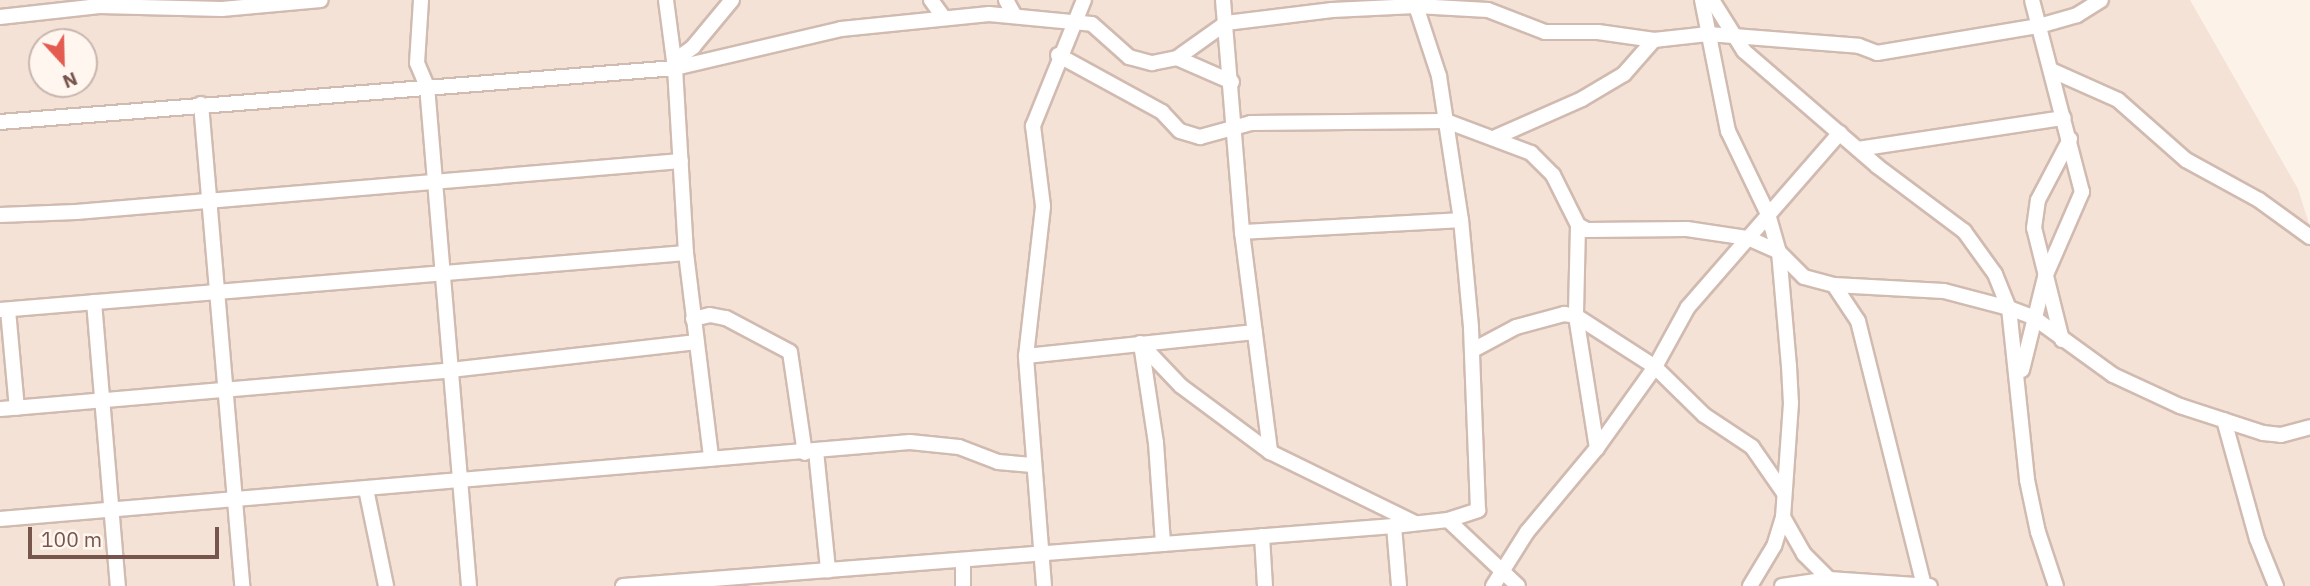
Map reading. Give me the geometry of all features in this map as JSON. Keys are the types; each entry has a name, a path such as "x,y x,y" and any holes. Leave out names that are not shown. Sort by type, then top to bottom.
{"street":[{"path":"0,17 98,3 221,4 321,0"},
{"path":"421,0 417,63 427,86 469,586"},
{"path":"666,0 675,64 686,253 711,458"},
{"path":"675,64 732,0"},
{"path":"931,0 944,18"},
{"path":"1006,0 1016,16"},
{"path":"1044,586 1032,465 1026,356 1043,206 1033,125 1058,55 1084,0"},
{"path":"1223,0 1242,232 1270,452"},
{"path":"1703,0 1728,131 1768,214 1779,252 1791,403 1783,517 1774,546 1750,586"},
{"path":"1712,0 1734,38 1858,149 1964,230 1995,274 2009,307 2027,480 2038,532 2056,586"},
{"path":"2019,383 2045,276 2082,192 2053,71 2032,0"},
{"path":"0,122 675,64 841,29 944,18 1016,16 1074,21 1101,29 1129,57 1152,63 1177,58 1226,23 1274,14 1415,3 1488,10 1545,32 1598,32 1654,40 1708,34 1859,46 1877,54 2039,26 2077,15 2101,0"},
{"path":"623,586 716,582 828,570 1394,526 1448,520 1470,515 1478,510 1481,498 1473,350 1461,220 1439,76 1420,29 1415,3"},
{"path":"1399,6 1420,29"},
{"path":"1496,138 1582,99 1624,74 1654,40"},
{"path":"1058,55 1162,112 1180,131 1200,136 1234,125 1251,123 1446,121 1531,153 1553,175 1578,225 1576,316 1597,448"},
{"path":"1177,58 1232,87 1251,123"},
{"path":"2053,71 2118,100 2186,160 2259,200 2310,237"},
{"path":"201,104 207,201 219,292 233,498 242,586"},
{"path":"1858,149 2064,118"},
{"path":"1493,586 1527,532 1597,448 1655,367 1688,307 1839,133"},
{"path":"2062,340 2034,228 2038,200 2070,139"},
{"path":"0,215 207,201 681,161"},
{"path":"1242,232 1461,220"},
{"path":"1578,225 1594,232 1687,229 1748,238 1779,252 1797,273 1834,285 1944,290 2009,307 2033,317 2113,375 2180,406 2281,435 2310,426"},
{"path":"17,408 4,310 686,253"},
{"path":"1782,586 1829,579 1926,586 1858,321 1834,285"},
{"path":"94,302 114,506 118,586"},
{"path":"1473,350 1516,327 1564,314 1576,316 1655,367 1704,415 1752,447 1784,494"},
{"path":"693,319 710,315 726,318 790,352 810,452 828,570"},
{"path":"1026,356 1255,332"},
{"path":"0,409 451,370 696,342"},
{"path":"1140,343 1181,386 1270,452 1415,523"},
{"path":"1140,343 1156,443 1163,544"},
{"path":"2224,420 2257,539 2276,586"},
{"path":"0,519 114,506 460,483 711,458 910,442 959,447 998,462 1032,465"},
{"path":"366,489 386,586"},
{"path":"1470,515 1470,541"},
{"path":"1783,517 1804,554 1829,579"},
{"path":"1448,520 1518,586"},
{"path":"1394,526 1399,586"},
{"path":"1262,537 1265,586"},
{"path":"963,560 963,586"}],"shaded area":[{"path":"0,0 2190,0 2298,189 2310,227 2310,586 0,586"}]}
